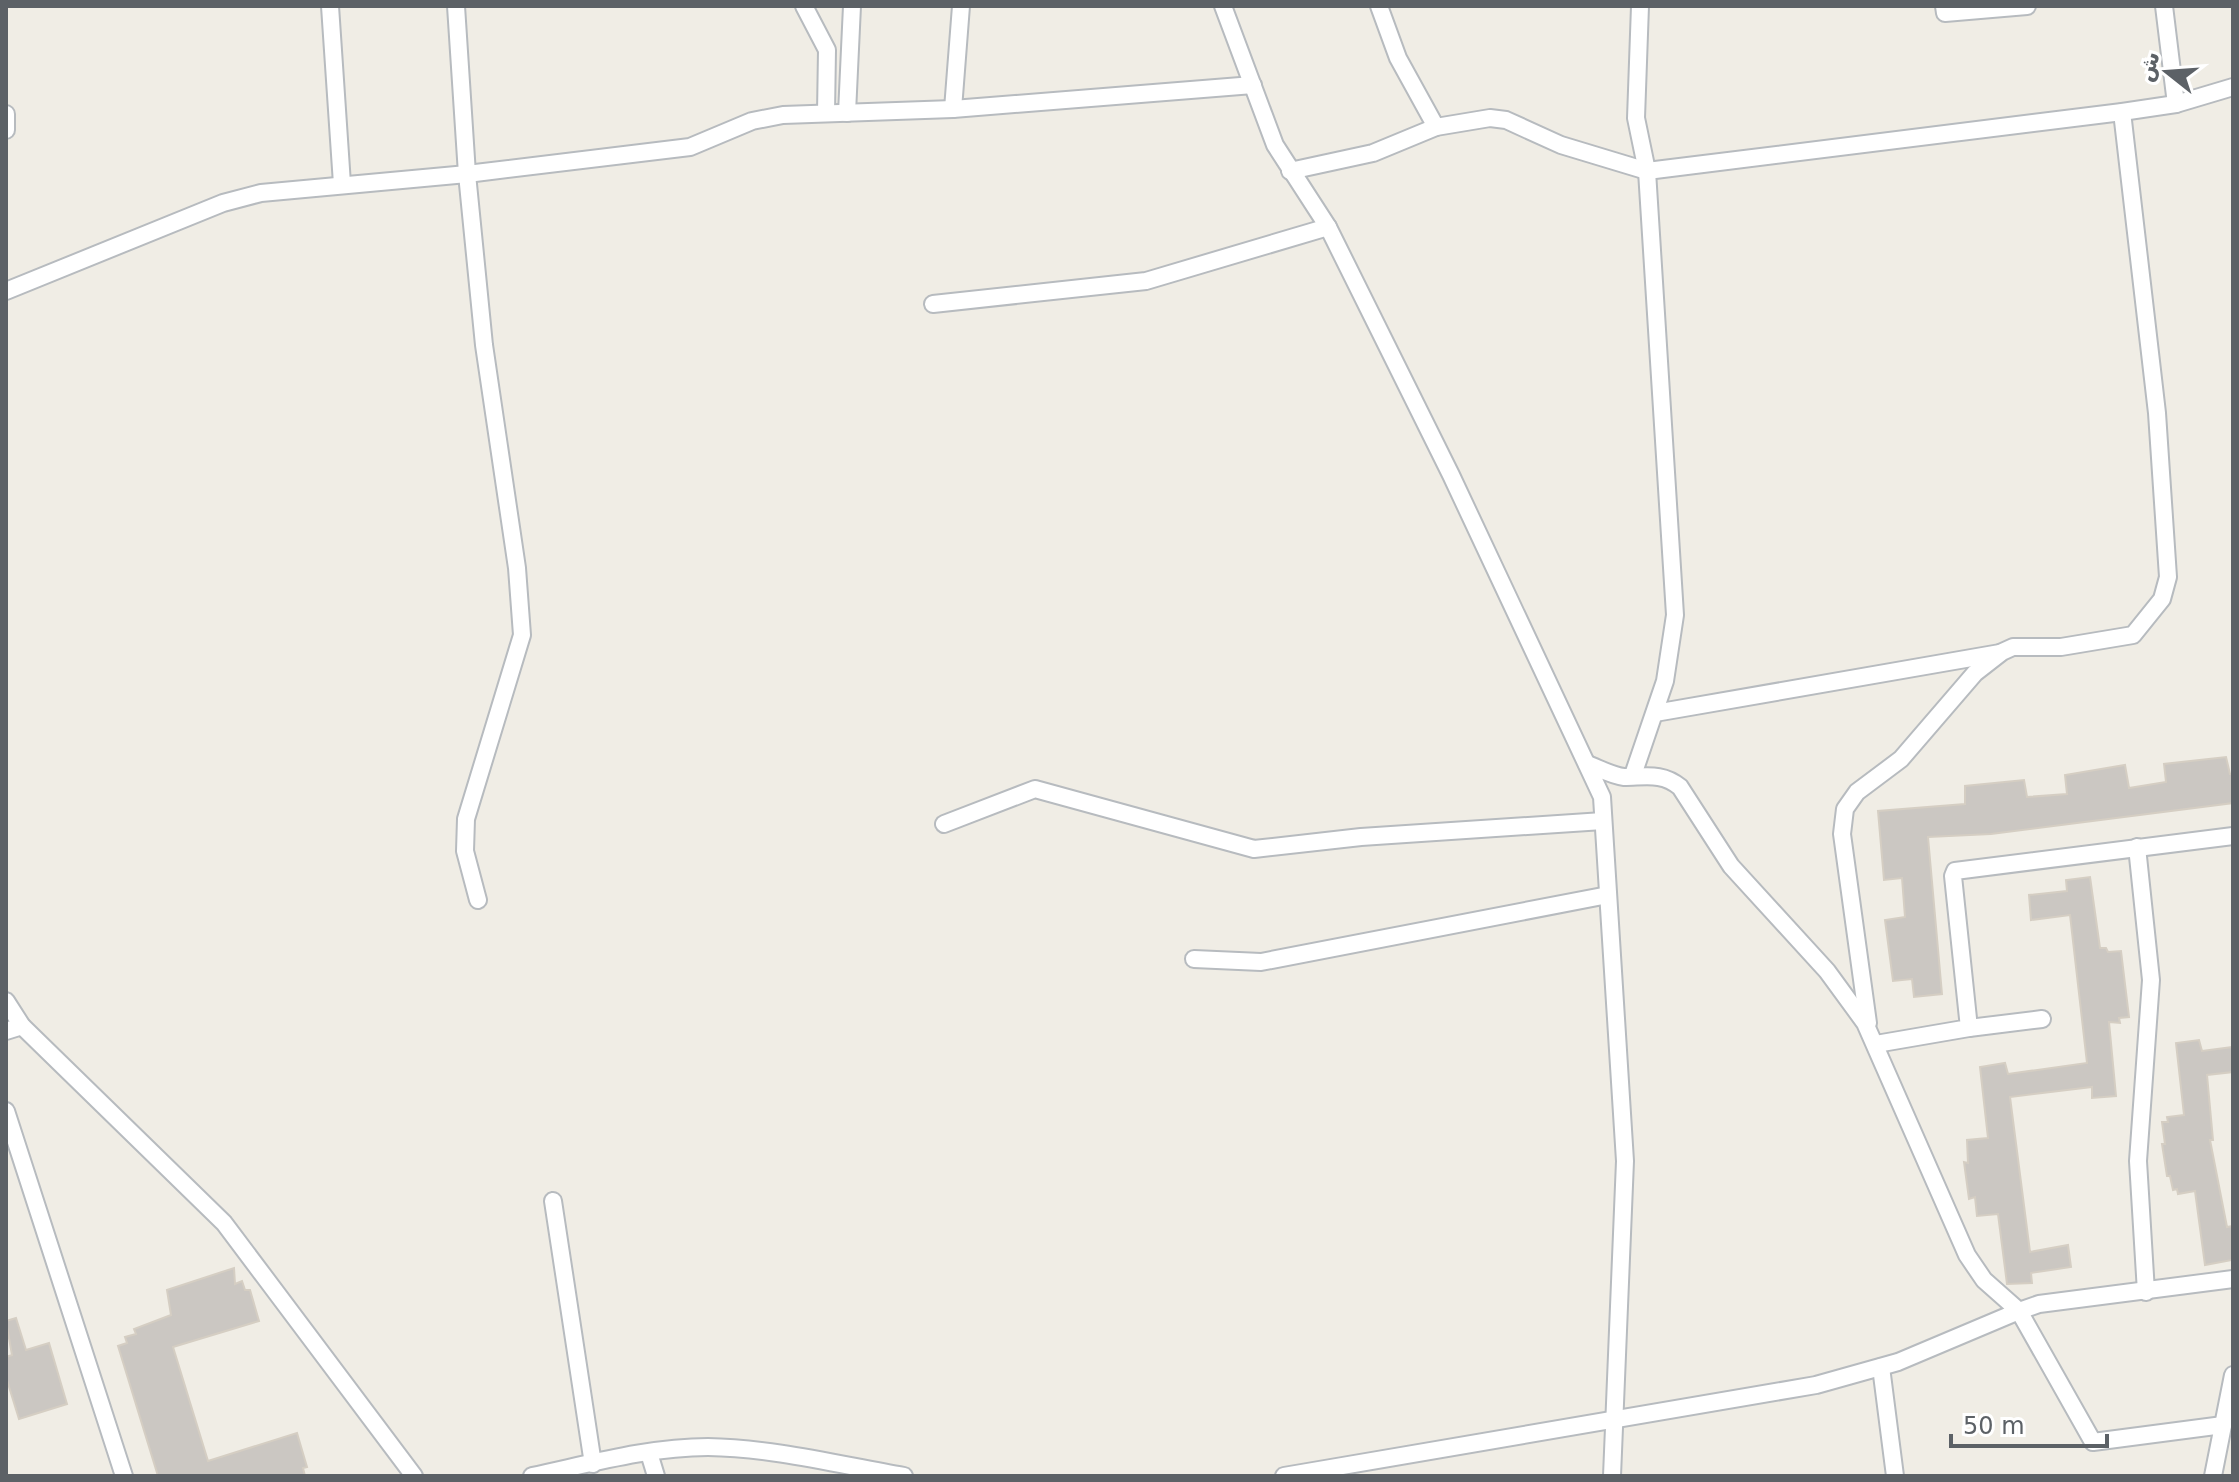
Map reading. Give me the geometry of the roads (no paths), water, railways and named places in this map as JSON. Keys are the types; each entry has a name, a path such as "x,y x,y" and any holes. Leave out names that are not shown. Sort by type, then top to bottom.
{"street":[{"path":"330,6 342,184"},
{"path":"456,6 467,174 484,345 517,568 522,635 466,819 465,851 478,900"},
{"path":"804,6 827,50 826,113"},
{"path":"847,113 852,6"},
{"path":"953,109 961,6"},
{"path":"1223,6 1275,145 1328,227 1451,475 1602,797 1625,1161 1612,1476"},
{"path":"1379,6 1398,58 1436,127"},
{"path":"1602,797 1628,776 1655,713 1665,681 1675,615 1647,171 1636,118 1640,6"},
{"path":"1944,6 1945,13 2027,6"},
{"path":"2164,6 2176,104"},
{"path":"6,291 223,203 261,193 467,174 690,147 752,121 783,115 953,109 1253,85"},
{"path":"1290,171 1373,153 1436,127 1490,118 1506,120 1561,145 1647,171 2122,112 2176,104 2233,87"},
{"path":"1872,1037 1842,834 1845,809 1857,792 1901,759 1975,673 2002,652 2013,647 2061,647 2133,635 2146,623 2167,587 2157,413 2122,112"},
{"path":"6,114 6,130"},
{"path":"933,304 1146,281 1328,227"},
{"path":"1655,713 2002,652"},
{"path":"1587,764 1628,776 1661,776 1680,787 1731,866 1827,971 1872,1037 1967,1255 1984,1280 2019,1311 2093,1442 2223,1425"},
{"path":"944,824 1035,789 1254,849 1361,837 1603,821"},
{"path":"1969,1028 1953,876 1955,871 2233,836"},
{"path":"2137,847 2151,980 2138,1161 2146,1292"},
{"path":"1194,959 1261,962 1608,895"},
{"path":"6,1001 14,1029 224,1223 414,1476"},
{"path":"1872,1037 2042,1019"},
{"path":"6,1111 124,1476"},
{"path":"553,1201 593,1464"},
{"path":"1284,1476 1319,1468 1392,1460 1816,1385 1881,1367 2039,1304 2233,1279"},
{"path":"1881,1367 1895,1476"},
{"path":"2213,1476 2233,1375"},
{"path":"532,1476 649,1453 707,1447 765,1451 904,1476"},
{"path":"649,1453 656,1476"}]}
